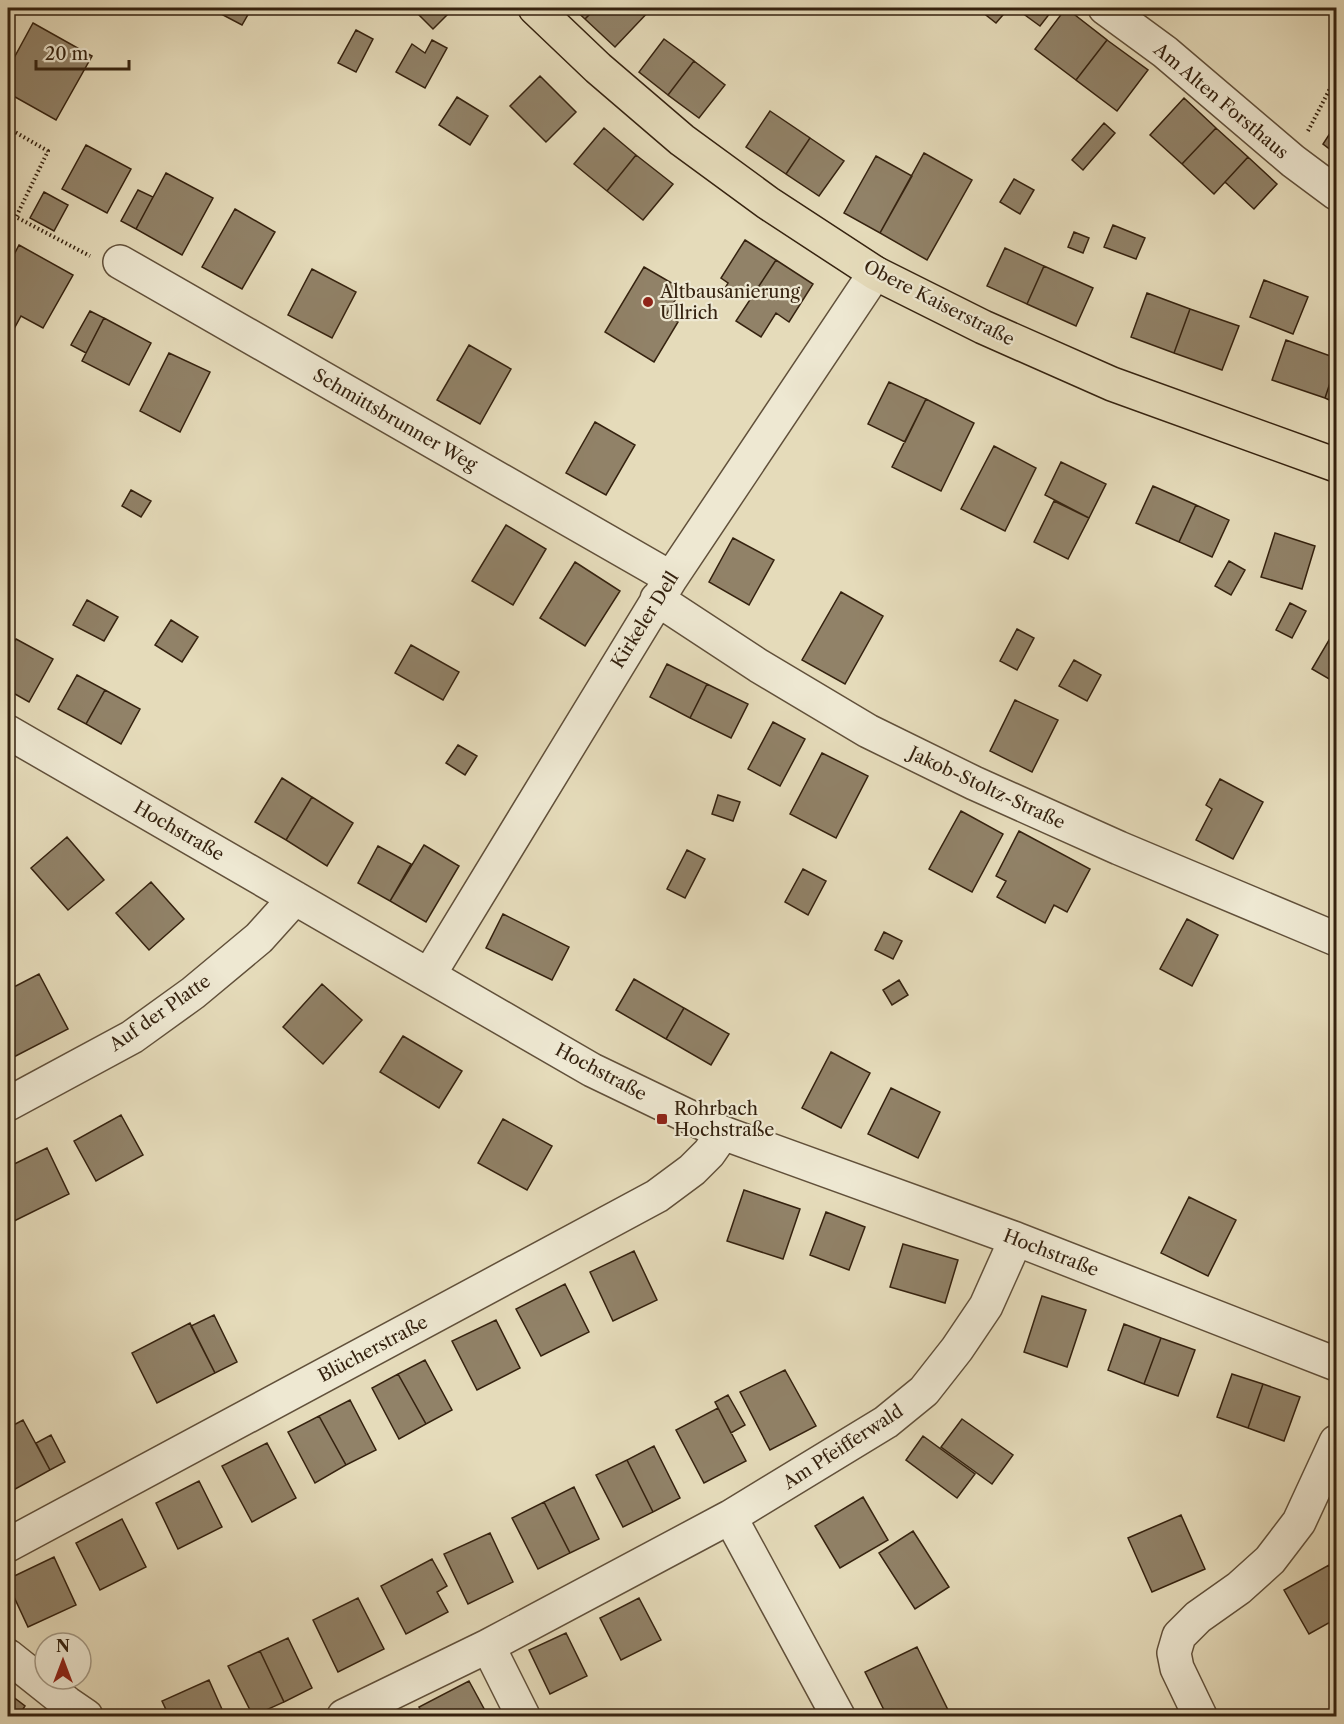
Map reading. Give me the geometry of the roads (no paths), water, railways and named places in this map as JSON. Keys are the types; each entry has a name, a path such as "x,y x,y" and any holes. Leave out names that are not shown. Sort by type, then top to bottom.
{"main road":[{"name":"Obere Kaiserstraße","path":"535,8 598,68 682,140 768,203 875,273 983,327 1112,384 1336,465"}],"street":[{"name":"Am Alten Forsthaus","path":"1105,8 1165,52 1293,161 1336,193"},
{"name":"Schmittsbrunner Weg","path":"120,262 664,588"},
{"name":"Kirkeler Dell","path":"429,975 664,588 875,273"},
{"name":"Jakob-Stoltz-Straße","path":"664,588 759,666 868,731 974,783 1108,843 1336,939"},
{"name":"Hochstraße","path":"8,732 592,1070 723,1133 1016,1239 1336,1364"},
{"name":"Auf der Platte","path":"8,1104 132,1036 193,993 259,938 295,898"},
{"name":"Blücherstraße","path":"8,1545 657,1196 692,1170 709,1153 723,1133"},
{"name":"Am Pfeifferwald","path":"344,1716 489,1646 730,1517 837,1454 886,1422 924,1391 957,1349 986,1306 1016,1239"},
{"path":"1200,1716 1177,1668 1174,1653 1179,1636 1198,1617 1239,1588 1270,1560 1299,1522 1336,1442"},
{"path":"730,1517 838,1716"},
{"path":"489,1646 523,1716"},
{"path":"8,1656 86,1716"}],"place":[{"name":"Altbausanierung Ullrich","path":"648,302"},
{"name":"Rohrbach Hochstraße","path":"662,1119"}]}
